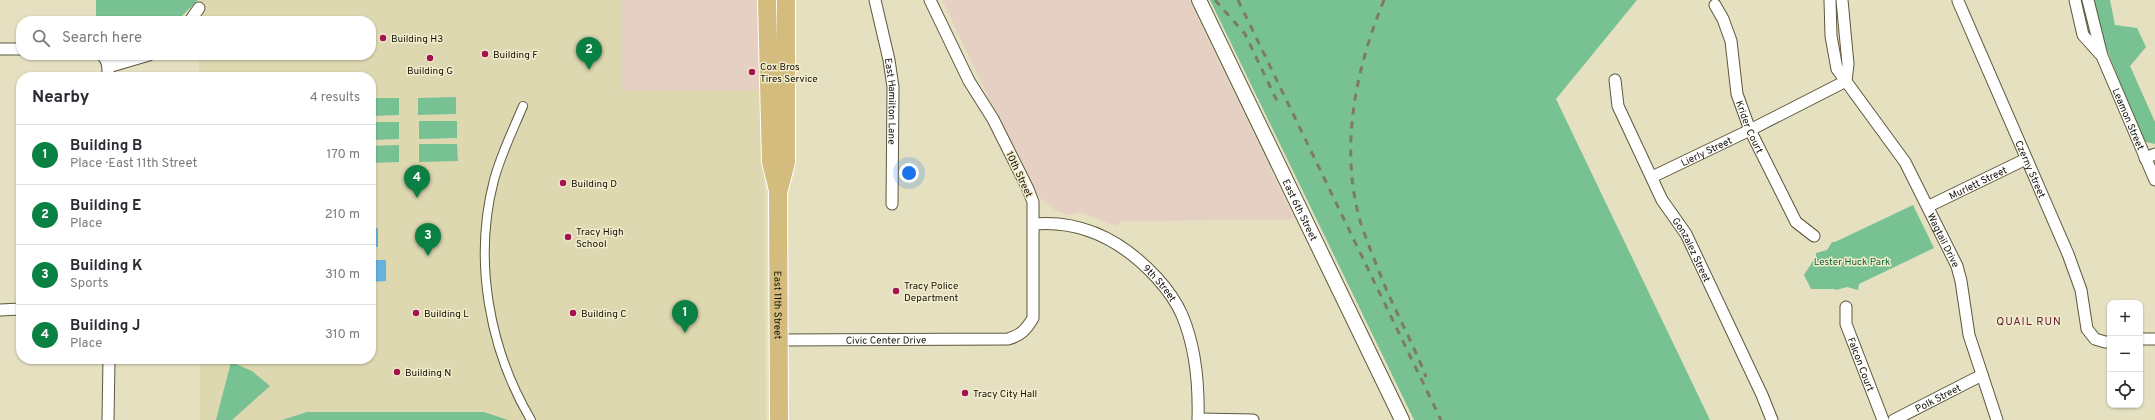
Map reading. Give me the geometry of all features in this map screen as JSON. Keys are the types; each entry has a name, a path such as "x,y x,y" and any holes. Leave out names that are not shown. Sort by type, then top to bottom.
{"main road":[{"name":"East 11th Street","path":"767,0 771,162 778,190 779,420"},
{"name":"East 11th Street","path":"778,190 786,162 786,0"}],"street":[{"name":"East Hamilton Lane","path":"875,0 889,60 893,87 892,204"},
{"name":"10th Street","path":"930,0 969,81 993,119 1033,202 1032,318 1026,330 1019,336 1008,339 992,340"},
{"name":"East 6th Street","path":"1200,0 1398,419"},
{"name":"Wagtail Drive","path":"1830,0 1831,36 1837,69 1905,162 1929,206 1957,266 1969,335 1996,420"},
{"path":"1842,0 1848,64 1846,81"},
{"name":"Leamon Street","path":"2076,0 2083,35 2102,56"},
{"name":"Leamon Street","path":"2088,0 2102,56 2150,156 2155,180"},
{"name":"Czerny Street","path":"1958,1 2068,254 2081,290 2087,329 2095,339 2107,342"},
{"name":"Krider Court","path":"1715,5 1723,19 1731,41 1738,94 1750,130 1796,222 1814,236"},
{"path":"193,16 199,8"},
{"path":"0,49 16,49"},
{"path":"106,60 108,72 137,60"},
{"name":"Gonzalez Street","path":"1615,80 1618,106 1662,200 1686,234 1762,395 1772,420"},
{"name":"Lierly Street","path":"1652,177 1750,130 1846,81"},
{"path":"523,106 501,160 491,193 485,269 491,316 498,344 515,389 532,420"},
{"name":"Murlett Street","path":"1929,206 2026,159"},
{"name":"9th Street","path":"1034,224 1053,222 1087,229 1117,243 1144,264 1168,291 1182,314 1190,338 1195,360 1199,420"},
{"name":"Falcon Court","path":"1846,307 1846,324 1883,420"},
{"path":"0,310 16,310"},
{"path":"2143,339 2155,339"},
{"name":"Civic Center Drive","path":"779,340 992,340"},
{"path":"108,420 109,364"},
{"name":"Polk Street","path":"1894,420 1982,376"},
{"path":"1199,420 1253,420"}],"shaded area":[{"name":"Tracy High School","path":"199,0 621,0 622,90 764,90 766,420 200,420 200,364 376,364 376,72 199,72 199,60 376,60 376,16 199,16"},
{"path":"621,0 762,0 764,90 622,90"},
{"path":"942,0 1189,0 1294,218 1289,220 1121,221 1116,226 1081,212 1069,215 1056,211 1040,198 1030,184"}],"green space":[{"path":"96,0 198,0 182,16 96,16"},
{"path":"1210,0 1637,0 1556,99 1710,420 1414,420"},
{"path":"2080,0 2084,0 2090,35 2089,35"},
{"path":"2094,0 2110,0 2115,25 2137,28 2146,47 2130,66 2155,122 2155,144 2146,142 2142,138 2104,42"},
{"path":"456,97 456,114 418,115 418,98"},
{"path":"376,98 399,98 399,115 376,116"},
{"path":"419,121 457,121 457,138 419,139"},
{"path":"376,122 399,122 399,139 376,140"},
{"path":"419,144 457,144 458,161 419,162"},
{"path":"399,145 399,162 376,163 376,146"},
{"name":"Lester Huck Park","path":"1913,205 1934,248 1859,284 1858,290 1847,287 1836,290 1811,289 1804,275 1816,256 1816,253 1827,250 1832,242 1835,242"},
{"path":"230,364 236,364 252,371 270,386 232,420 216,420"},
{"path":"307,412 484,412 508,420 282,420"}],"water":[{"path":"376,228 378,228 378,247 376,247"},
{"path":"376,260 386,260 386,281 376,282"}],"railway":[{"path":"1215,0 1245,34 1277,101"},
{"path":"1238,0 1441,420"},
{"path":"1384,0 1365,54 1353,110 1351,168 1354,196 1361,224 1384,284 1426,377"}],"place":[{"name":"Building H3","path":"383,38"},
{"name":"Building F","path":"485,54"},
{"name":"Building G","path":"430,58"},
{"name":"Building E","path":"589,70"},
{"name":"Cox Bros Tires Service","path":"752,72"},
{"name":"Building D","path":"563,183"},
{"name":"Building J","path":"417,198"},
{"name":"Tracy High School","path":"568,237"},
{"name":"Building K","path":"428,256"},
{"name":"Tracy Police Department","path":"896,291"},
{"name":"Building L","path":"416,313"},
{"name":"Building C","path":"573,313"},
{"name":"Building B","path":"685,333"},
{"name":"Building N","path":"397,372"},
{"name":"Tracy City Hall","path":"965,393"}],"district":[{"name":"QUAIL RUN","path":"2029,321"}]}
